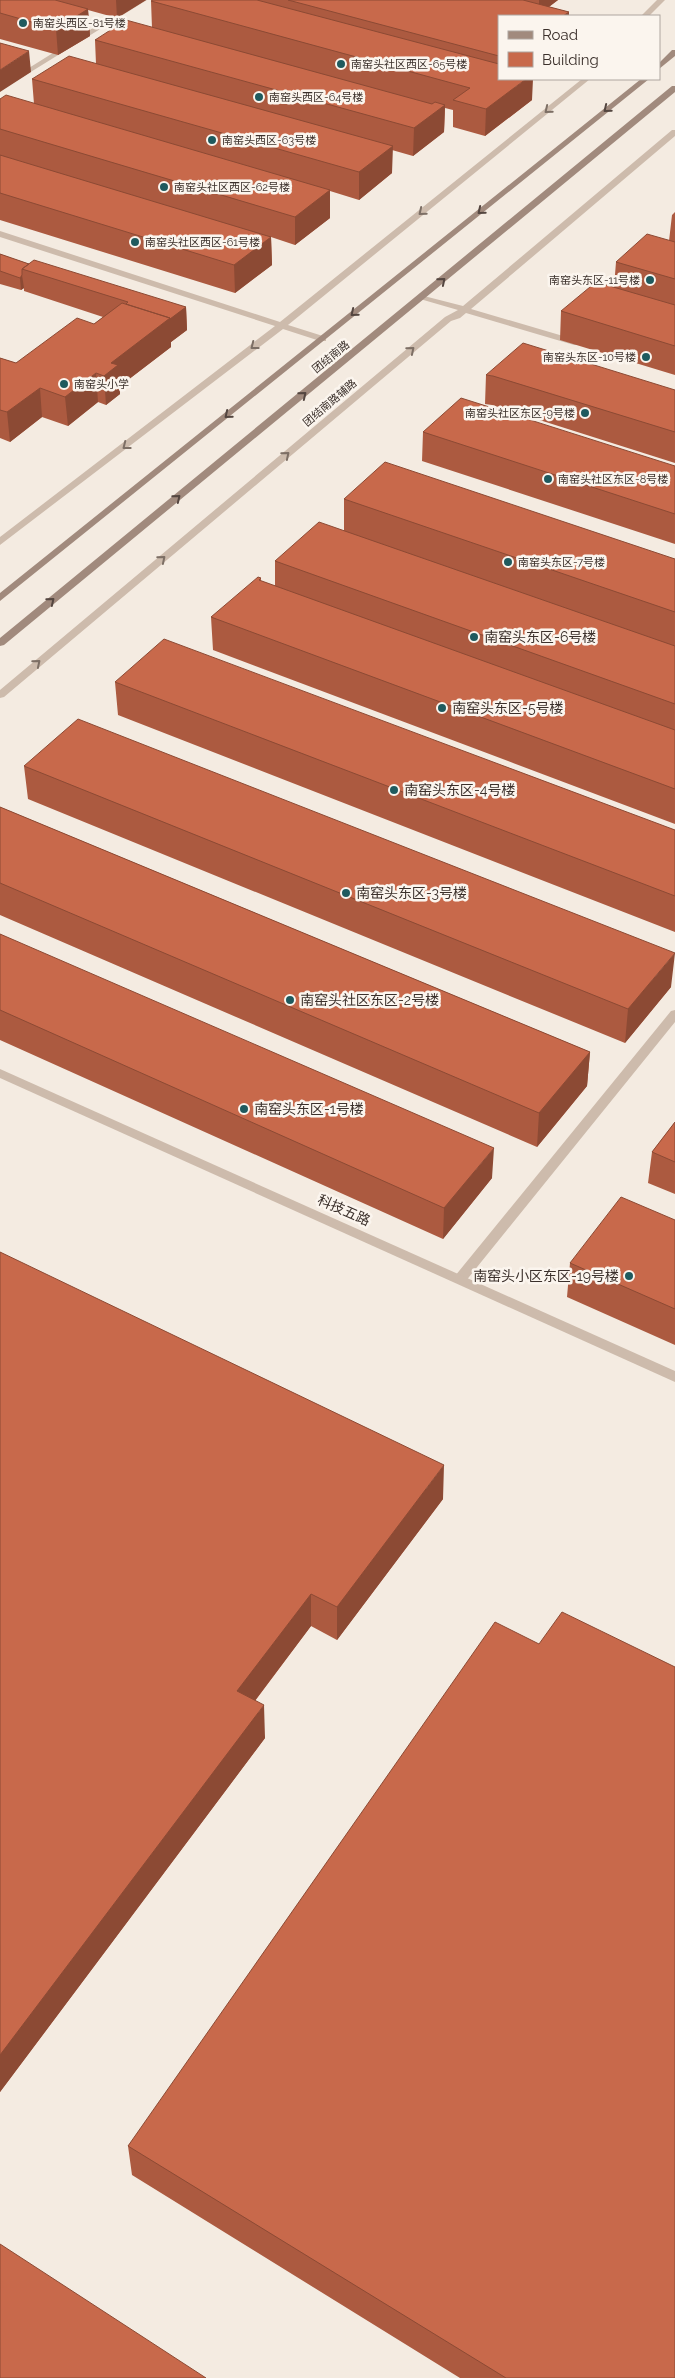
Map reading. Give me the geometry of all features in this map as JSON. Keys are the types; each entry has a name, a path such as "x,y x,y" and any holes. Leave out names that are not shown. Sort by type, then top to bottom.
{"main road":[{"path":"660,66 675,52"},
{"name":"团结南路","path":"0,598 644,80"},
{"name":"团结南路","path":"0,643 424,297 675,88"}],"street":[{"path":"0,89 143,0"},
{"path":"646,15 661,0"},
{"path":"0,542 281,326 585,80"},
{"name":"团结南路辅路","path":"0,695 448,318 457,316 675,132"},
{"path":"0,234 323,339"},
{"path":"424,297 589,347"},
{"path":"460,1278 675,1014"},
{"name":"科技五路","path":"0,1073 460,1278 675,1377"}],"building":[{"path":"0,0 55,0 88,9 56,29 0,13"},
{"path":"257,0 498,64 498,80 525,80 486,109 453,100 470,88 151,1"},
{"path":"288,0 523,0 569,12 564,15 498,15 498,56"},
{"path":"126,20 432,104 435,102 445,105 414,128 95,40"},
{"path":"0,43 29,51 0,70"},
{"path":"69,56 393,146 359,172 32,79"},
{"path":"6,95 330,190 295,217 0,129 0,99"},
{"path":"0,155 271,237 234,265 0,193"},
{"path":"647,234 675,242 675,279 616,262"},
{"path":"0,254 29,264 22,269 20,278 0,271"},
{"path":"34,260 186,307 170,319 126,304 128,302 22,269"},
{"path":"596,282 675,305 675,346 561,311"},
{"path":"122,303 170,318 111,363 118,365 104,376 96,373 65,397 40,388 7,412 0,410 0,358 16,363 77,318 94,324"},
{"path":"523,343 675,390 675,432 486,375"},
{"path":"461,398 675,466 675,514 423,432"},
{"path":"385,462 675,559 675,612 344,499"},
{"path":"319,522 675,646 675,704 275,561"},
{"path":"258,577 261,578 259,580 675,730 675,789 211,617"},
{"path":"164,639 675,830 675,896 115,682"},
{"path":"78,719 675,953 628,1009 24,766"},
{"path":"0,807 590,1052 539,1113 0,883"},
{"name":"南窑头东区-1号楼","path":"0,934 494,1148 444,1208 0,1010"},
{"path":"675,1122 675,1162 652,1152"},
{"path":"621,1197 675,1220 675,1309 570,1263"},
{"path":"0,1252 444,1465 337,1607 311,1594 237,1691 264,1705 0,2055"},
{"path":"562,1612 675,1667 675,2378 506,2378 128,2146 495,1622 539,1644"},
{"path":"0,2244 206,2378 0,2378"}],"place":[{"name":"南窑头西区-81号楼","path":"23,23"},
{"name":"南窑头社区西区-65号楼","path":"341,64"},
{"name":"南窑头西区-64号楼","path":"259,97"},
{"name":"南窑头西区-63号楼","path":"212,140"},
{"name":"南窑头社区西区-62号楼","path":"164,187"},
{"name":"南窑头社区西区-61号楼","path":"135,242"},
{"name":"南窑头东区-11号楼","path":"650,280"},
{"name":"南窑头东区-10号楼","path":"646,357"},
{"name":"南窑头小学","path":"64,384"},
{"name":"南窑头社区东区-9号楼","path":"585,413"},
{"name":"南窑头社区东区-8号楼","path":"548,479"},
{"name":"南窑头东区-7号楼","path":"508,562"},
{"name":"南窑头东区-6号楼","path":"474,637"},
{"name":"南窑头东区-5号楼","path":"442,708"},
{"name":"南窑头东区-4号楼","path":"394,790"},
{"name":"南窑头东区-3号楼","path":"346,893"},
{"name":"南窑头社区东区-2号楼","path":"290,1000"},
{"name":"南窑头东区-1号楼","path":"244,1109"},
{"name":"南窑头小区东区-19号楼","path":"629,1276"}]}
